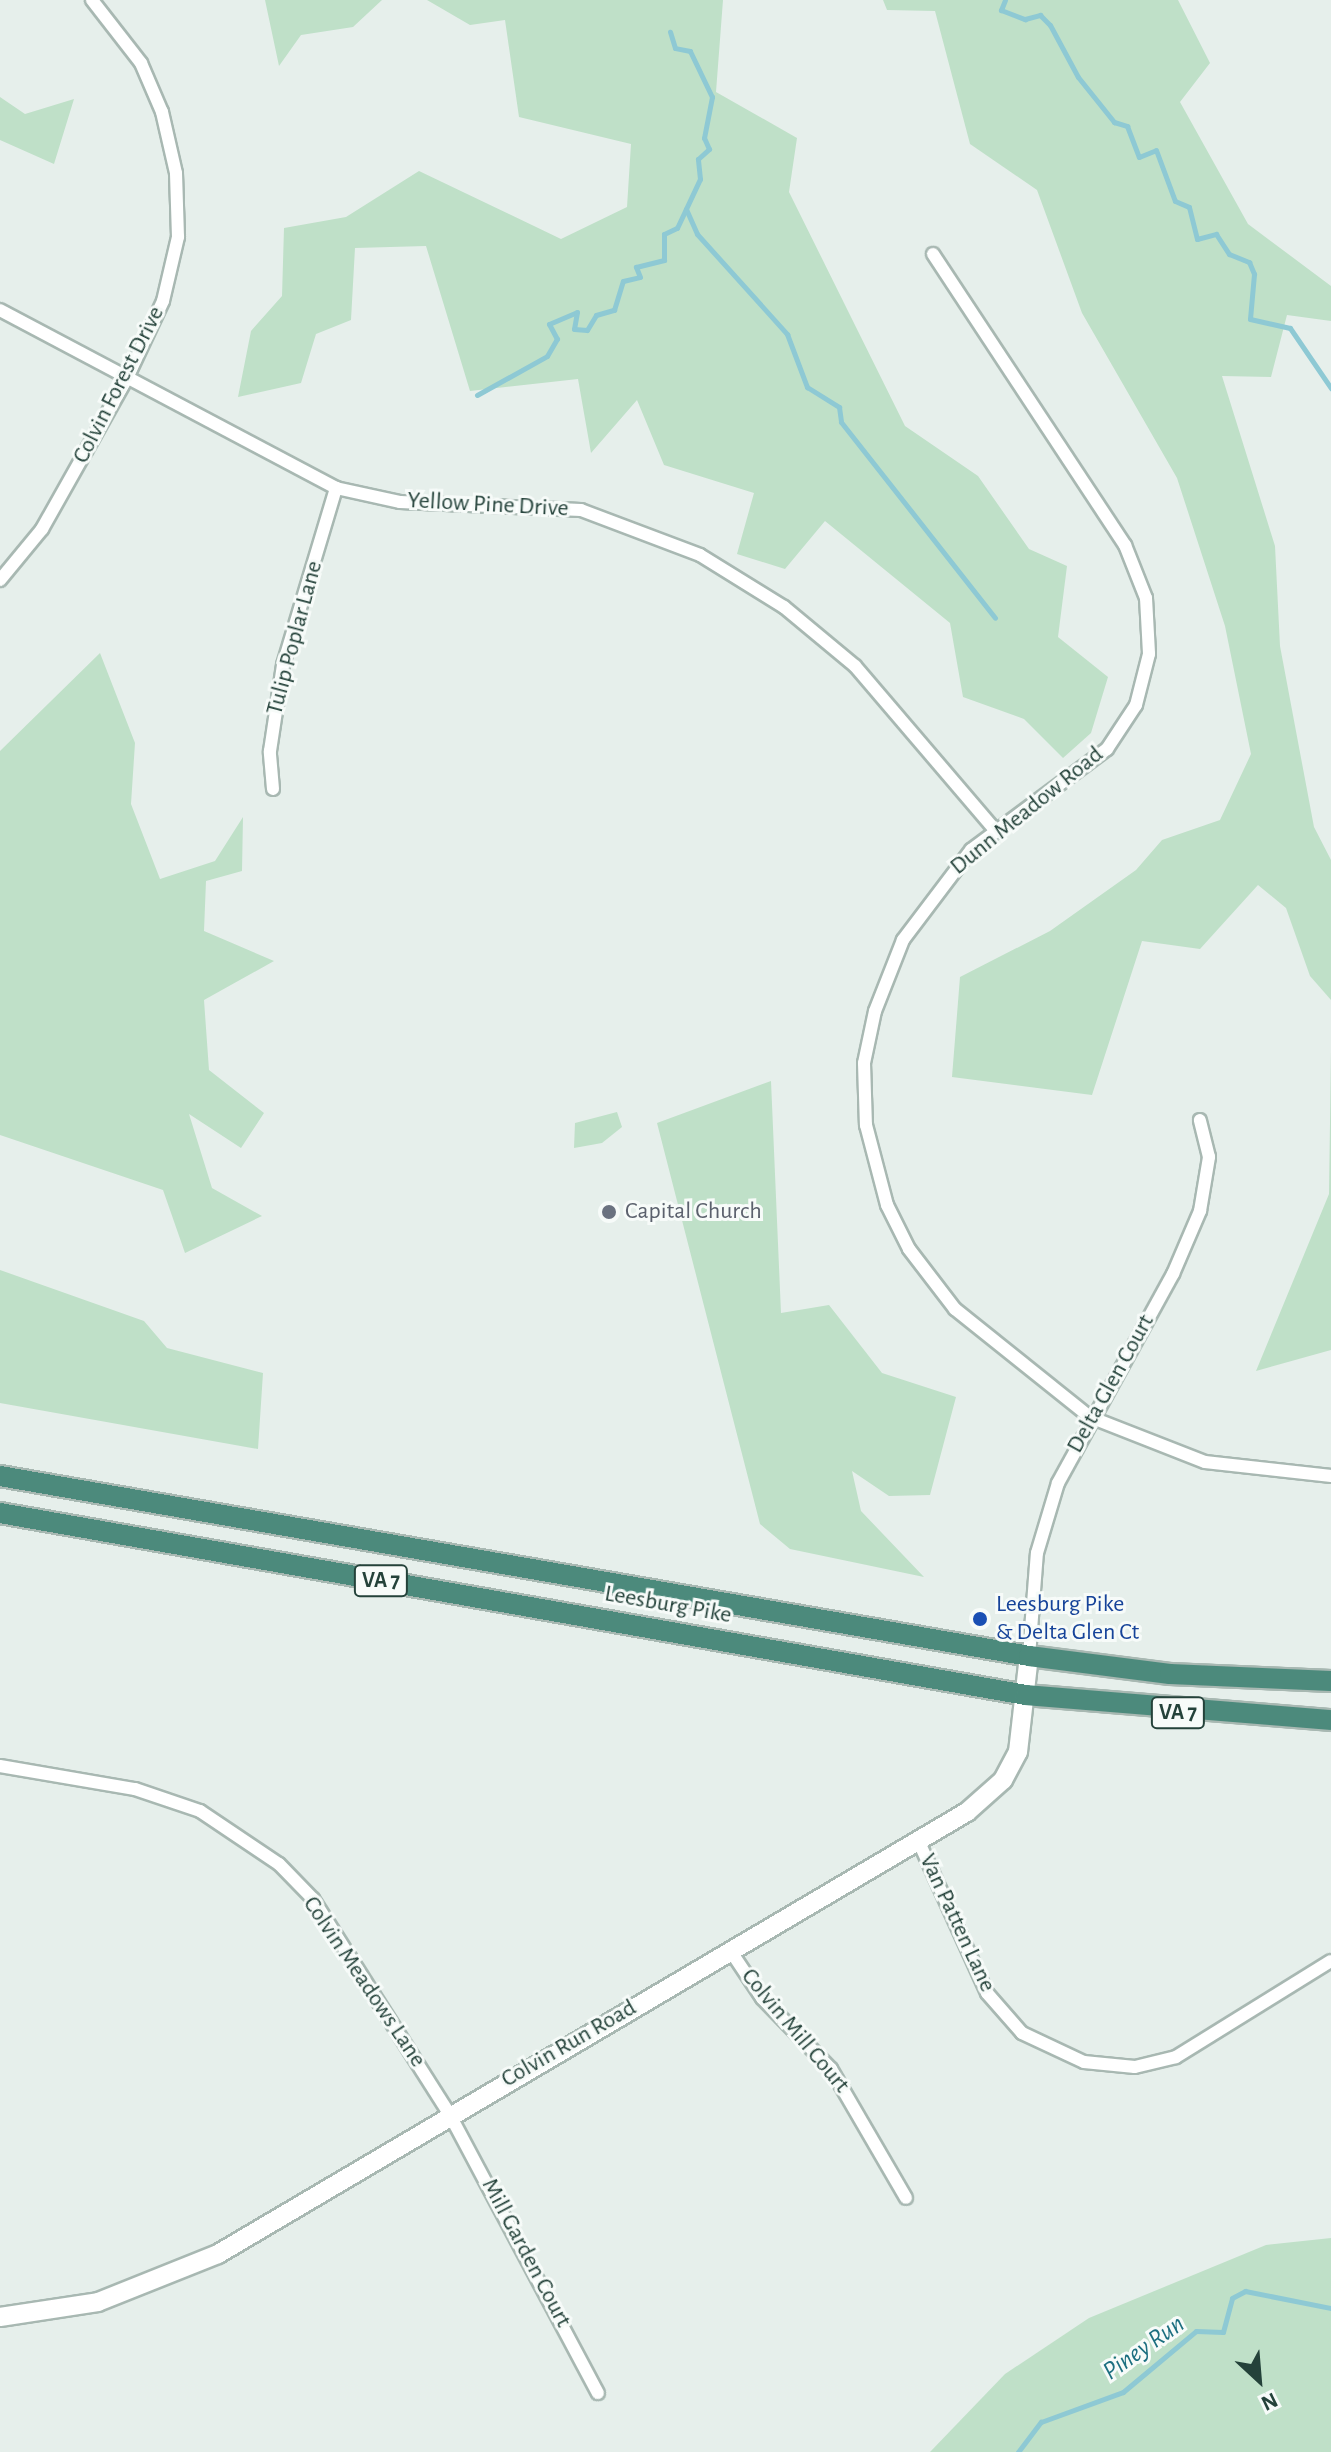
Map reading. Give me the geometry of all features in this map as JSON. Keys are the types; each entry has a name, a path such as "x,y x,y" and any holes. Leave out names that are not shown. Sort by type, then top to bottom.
{"highway":[{"name":"Leesburg Pike","path":"0,1476 1029,1656 1170,1674 1331,1681"},
{"name":"Leesburg Pike","path":"0,1513 1026,1695 1331,1720"}],"main road":[{"name":"Colvin Run Road","path":"0,2317 98,2302 190,2267 918,1840 1003,1780 1024,1730 1029,1656"}],"street":[{"name":"Colvin Forest Drive","path":"0,580 42,529 127,378 173,269 178,185 162,112 141,63 92,0"},
{"name":"Dunn Meadow Road","path":"933,254 1125,545 1150,626 1145,681 1123,729 1088,766 997,832 939,884 888,971 869,1032 866,1125 887,1205 926,1274 977,1329 1090,1417 1205,1462 1331,1476"},
{"name":"Yellow Pine Drive","path":"0,310 336,488 400,502 581,510 700,555 784,607 855,666 997,832"},
{"name":"Tulip Poplar Lane","path":"273,789 270,751 283,665 336,488"},
{"name":"Delta Glen Court","path":"1029,1656 1037,1553 1058,1483 1090,1417 1192,1232 1208,1177 1200,1120"},
{"name":"Colvin Meadows Lane","path":"0,1766 167,1799 268,1855 339,1934 450,2115"},
{"name":"Van Patten Lane","path":"918,1840 987,1993 1022,2033 1084,2062 1135,2067 1176,2057 1331,1961"},
{"name":"Colvin Mill Court","path":"730,1950 762,1998 831,2069 906,2198"},
{"name":"Mill Garden Court","path":"450,2115 598,2393"}],"green space":[{"path":"265,0 382,0 353,27 301,35 279,66"},
{"path":"427,0 723,0 716,92 797,138 789,192 905,426 978,476 1029,549 1067,566 1058,637 1108,677 1091,733 1063,758 1024,719 963,697 950,623 825,521 785,569 737,554 754,493 664,465 637,400 591,453 578,379 470,391 426,246 355,248 351,320 316,334 301,383 238,397 251,331 282,296 284,228 346,217 419,171 561,239 627,207 631,144 519,117 505,20 470,25"},
{"path":"883,0 1178,0 1210,63 1180,102 1248,224 1331,286 1331,321 1287,315 1271,377 1222,376 1275,546 1280,646 1314,827 1331,860 1331,1000 1310,976 1286,908 1258,885 1200,949 1142,941 1092,1095 952,1077 960,977 1050,931 1136,870 1162,840 1220,820 1251,754 1225,626 1177,478 1082,313 1037,190 970,144 935,11 887,10"},
{"path":"0,97 25,114 74,99 54,164 0,140"},
{"path":"100,653 135,743 131,804 160,879 215,861 243,817 242,871 206,881 204,931 274,961 204,1000 209,1070 264,1113 241,1148 189,1114 212,1188 262,1216 185,1253 163,1190 0,1135 0,751"},
{"path":"1331,1050 1331,1350 1256,1371 1329,1194"},
{"path":"771,1081 781,1313 829,1305 882,1373 956,1397 930,1495 889,1496 852,1471 861,1511 924,1577 790,1549 760,1524 657,1123"},
{"path":"617,1112 622,1127 602,1143 574,1148 575,1123"},
{"path":"0,1270 144,1321 167,1348 263,1373 258,1449 0,1403"},
{"path":"1331,2238 1331,2452 930,2452 1005,2374 1089,2318 1266,2245"}],"waterway":[{"path":"1005,0 1001,10 1025,19 1040,15 1050,25 1078,77 1114,122 1127,126 1139,157 1156,150 1175,201 1189,207 1197,239 1216,234 1229,254 1249,262 1254,274 1250,319 1290,328 1331,388"},
{"path":"477,395 547,356 557,339 549,324 577,312 574,329 587,330 596,315 614,310 623,281 640,277 636,267 664,260 664,234 677,228 700,179 698,159 709,149 704,138 712,97 690,51 675,48 670,32"},
{"path":"686,209 697,234 787,334 807,387 839,407 841,422 995,618"},
{"name":"Piney Run","path":"1018,2452 1041,2422 1123,2392 1196,2331 1223,2332 1232,2298 1245,2291 1331,2308"}],"place":[{"name":"Capital Church","path":"609,1212"},
{"name":"Leesburg Pike & Delta Glen Ct","path":"980,1619"}]}
